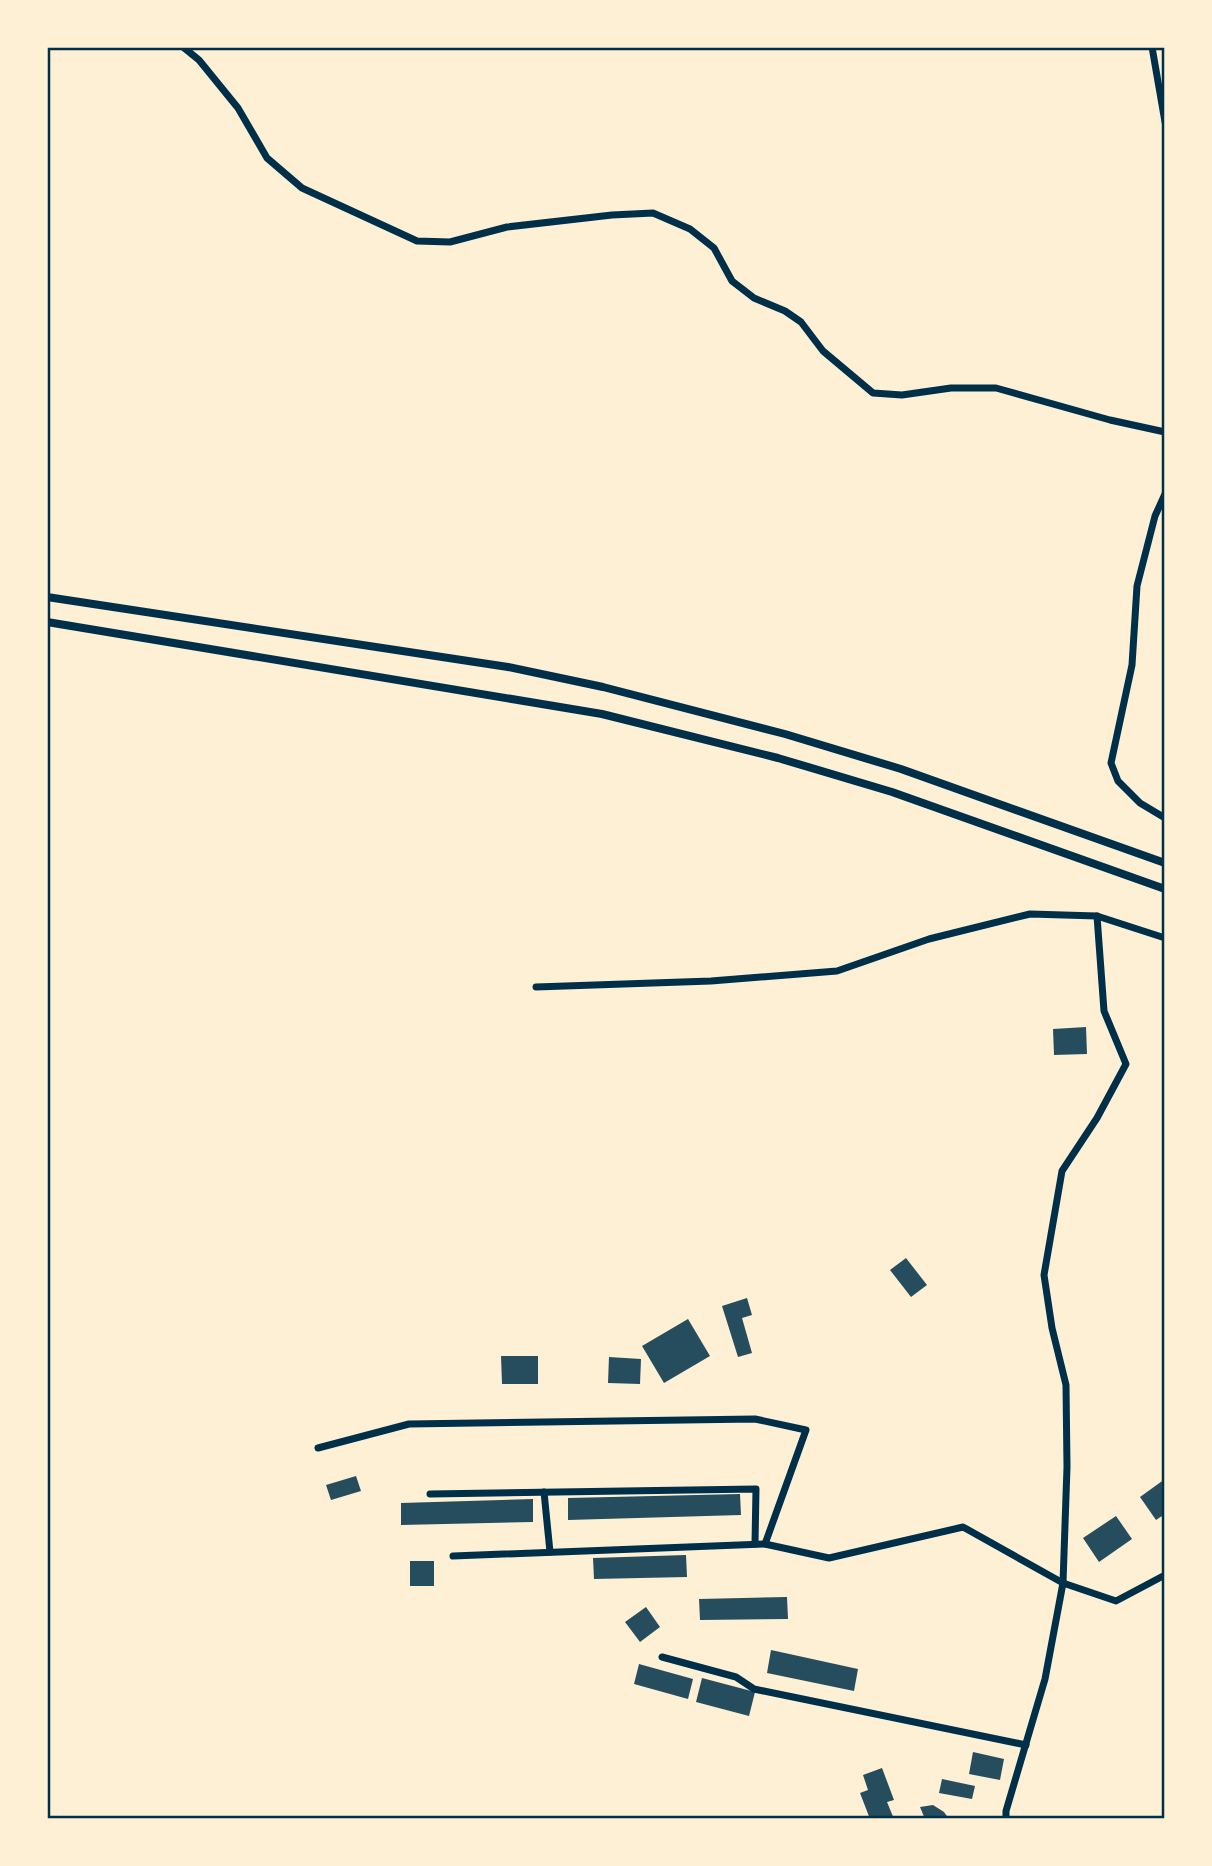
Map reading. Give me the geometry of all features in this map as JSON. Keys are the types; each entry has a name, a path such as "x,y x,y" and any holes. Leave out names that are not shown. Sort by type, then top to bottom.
{"street":[{"path":"183,47 199,60 238,108 267,158 302,188 417,242 450,242 507,227 653,213 690,229 714,247 732,281 754,298 785,311 801,322 823,351 873,393 902,395 951,388 996,388 1110,420 1165,432"},
{"path":"1152,47 1165,122"},
{"path":"1165,494 1155,516 1137,586 1132,665 1111,763 1118,780 1140,803 1165,818"},
{"path":"47,597 495,665 603,687 772,731 901,769 1165,863"},
{"path":"47,622 603,714 778,758 892,792 1165,889"},
{"path":"536,987 711,981 837,971 929,939 1030,914 1097,916 1165,938"},
{"path":"1006,1819 1006,1811 1045,1679 1063,1583 1066,1385 1052,1328 1045,1275 1062,1171 1097,1118 1126,1064 1104,1011 1097,916"},
{"path":"318,1448 409,1424 755,1419 806,1430 765,1544"},
{"path":"430,1494 756,1489 755,1544"},
{"path":"544,1492 550,1552"},
{"path":"453,1556 765,1544 829,1558 963,1527 1063,1583 1116,1601 1165,1575"},
{"path":"662,1657 736,1677 754,1689 1027,1745"}],"building":[{"path":"1086,1027 1087,1054 1054,1055 1053,1029"},
{"path":"906,1258 927,1285 911,1297 890,1270"},
{"path":"747,1298 752,1315 742,1318 752,1353 738,1357 722,1306"},
{"path":"688,1319 710,1356 664,1383 642,1346"},
{"path":"501,1356 538,1356 538,1384 502,1384"},
{"path":"609,1357 641,1359 640,1384 608,1383"},
{"path":"356,1476 361,1491 331,1500 326,1485"},
{"path":"1165,1479 1165,1514 1156,1520 1140,1497"},
{"path":"740,1494 741,1515 568,1520 568,1498"},
{"path":"533,1499 533,1522 401,1525 401,1503"},
{"path":"1116,1516 1132,1539 1099,1562 1083,1538"},
{"path":"686,1555 687,1577 594,1579 593,1558"},
{"path":"410,1561 434,1561 434,1586 410,1586"},
{"path":"787,1597 788,1619 700,1620 699,1599"},
{"path":"646,1607 660,1627 640,1642 625,1622"},
{"path":"771,1650 858,1669 854,1691 767,1673"},
{"path":"639,1664 693,1679 688,1699 634,1684"},
{"path":"702,1678 755,1692 749,1716 696,1702"},
{"path":"973,1752 1004,1759 1000,1780 969,1774"},
{"path":"882,1768 894,1800 887,1802 894,1819 870,1819 860,1793 868,1790 863,1775"},
{"path":"942,1779 975,1786 972,1799 939,1793"},
{"path":"933,1805 949,1819 925,1819 920,1807"}]}
